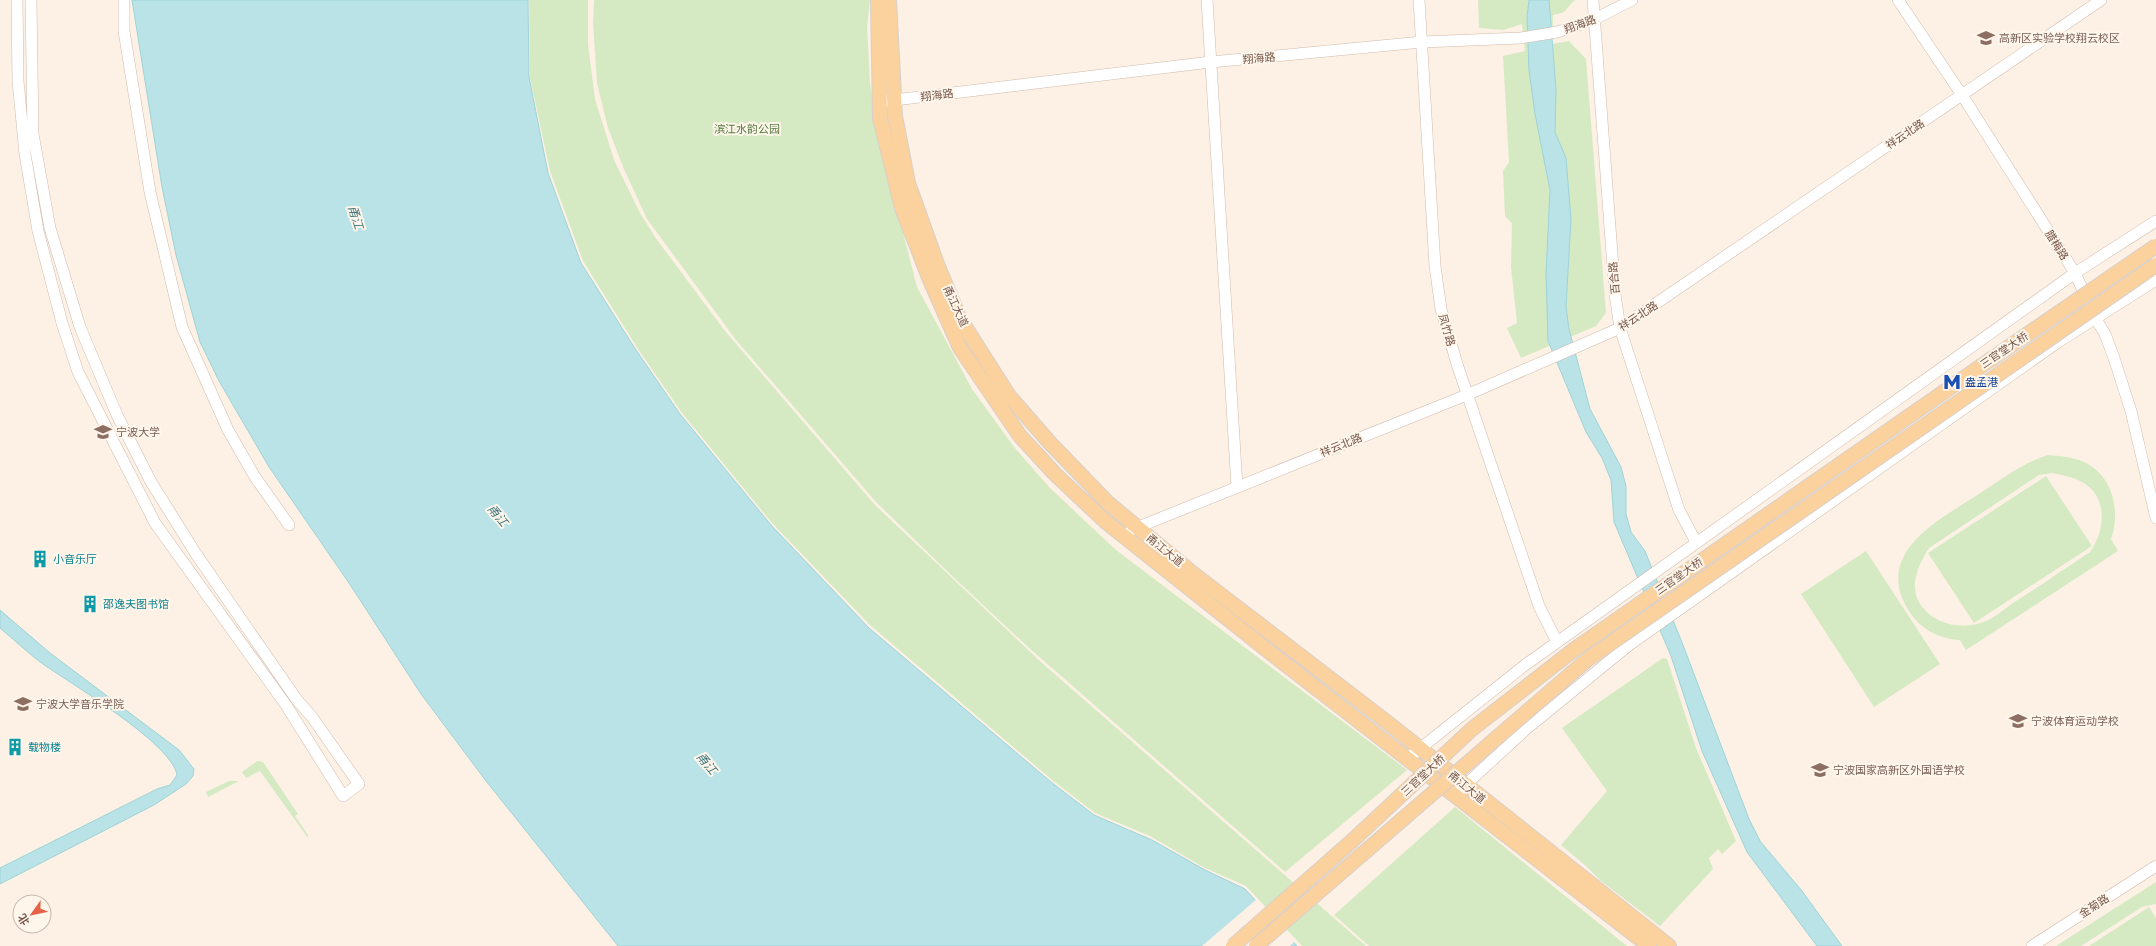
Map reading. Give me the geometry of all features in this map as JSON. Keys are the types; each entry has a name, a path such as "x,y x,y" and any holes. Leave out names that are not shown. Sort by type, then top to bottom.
{"main road":[{"name":"甬江大道","path":"878,0 880,118 902,208 930,280 960,348 1020,436 1055,474 1121,534 1455,797 1649,946"},
{"name":"甬江大道","path":"889,0 894,116 908,183 937,264 960,319 986,363 1014,402 1102,498 1138,528 1669,946"},
{"name":"三官堂大桥","path":"1233,946 1352,841 1472,729 1575,649 2156,246"},
{"name":"三官堂大桥","path":"1256,946 1588,659 2156,265"}],"street":[{"path":"17,0 18,81 25,154 38,231 62,323 78,372 155,523 286,705 343,796 360,784 312,717 297,700 196,554 151,482 117,415 80,327 50,228 33,134 31,0"},
{"path":"124,0 124,31 150,192 182,327 228,430 255,477 289,525"},
{"path":"1207,0 1236,488"},
{"name":"凤竹路","path":"1419,0 1436,273 1441,309 1457,364 1469,394 1539,606 1557,642"},
{"name":"百合路","path":"1593,0 1593,20 1615,294 1620,328 1679,510 1696,542"},
{"name":"翔海路","path":"880,101 1211,62 1422,42 1521,38 1557,32 1593,20 1632,0"},
{"name":"腊梅路","path":"1898,0 1962,95 2075,273 2110,346 2131,411 2156,518"},
{"name":"祥云北路","path":"1121,534 1469,394 1620,328 2102,0"},
{"path":"1407,759 1525,665 1696,542 2075,273 2156,221"},
{"path":"1455,797 1464,785 1531,725 1629,644 2058,342 2156,280"},
{"name":"金菊路","path":"2032,946 2156,866"}],"green space":[{"path":"529,0 588,0 588,44 595,99 614,160 640,213 655,237 725,331 875,505 1042,663 1366,946 1302,946 1246,886 1205,868 1150,836 1095,813 1051,779 870,625 772,523 682,413 638,349 583,261 550,171 530,78"},
{"name":"滨江水韵公园","path":"594,0 870,0 867,26 870,83 877,130 917,287 972,389 1014,447 1050,488 1116,550 1407,770 1285,872 1028,647 949,573 876,502 736,340 647,219 623,167 608,128 597,83 593,23"},
{"path":"1478,0 1575,0 1562,13 1553,15 1552,44 1569,41 1586,59 1606,313 1596,326 1521,358 1507,328 1517,323 1511,267 1512,223 1505,216 1503,171 1509,162 1503,56 1525,51 1522,24 1503,30 1479,28"},
{"path":"2048,455 2075,459 2094,468 2102,476 2112,495 2115,517 2111,539 2118,551 1966,650 1960,640 1945,638 1924,628 1909,611 1900,590 1899,572 1904,555 1915,540 1946,515 2012,472 2038,458","holes":["2052,473 2071,477 2082,482 2091,488 2097,496 2102,515 2101,525 2095,544 2090,552 1986,621 1968,625 1949,624 1940,621 1925,610 1916,595 1915,581 1916,574 1929,548 2039,475"]},
{"path":"2046,476 2092,546 1974,623 1928,553"},
{"path":"1866,551 1940,664 1874,707 1801,594"},
{"path":"1663,658 1667,659 1696,748 1736,841 1722,854 1718,849 1709,858 1713,869 1660,926 1601,881 1561,845 1607,791 1562,728"},
{"path":"257,761 263,762 298,814 295,816 308,835 308,838 260,771 246,778 242,772"},
{"path":"229,781 239,781 208,797 206,792"},
{"path":"1455,807 1627,946 1369,946 1334,915"},
{"path":"2156,882 2156,904 2142,907 2081,946 2056,946"},
{"path":"2149,907 2156,918 2156,946 2089,946"}],"water":[{"name":"甬江","path":"132,0 528,0 529,77 548,173 581,263 636,350 680,414 771,525 869,628 1051,782 1094,815 1152,840 1205,870 1245,889 1297,946 618,946 486,781 421,694 349,583 269,467 219,381 200,342 176,255 162,187"},
{"path":"1529,0 1549,0 1556,89 1555,132 1566,158 1571,219 1566,307 1569,329 1590,409 1621,467 1626,486 1626,514 1631,532 1645,551 1683,645 1749,819 1760,841 1802,891 1842,946 1817,946 1747,852 1702,751 1671,656 1614,522 1611,480 1602,458 1586,432 1548,341 1546,273 1550,190 1535,114 1529,71 1527,16"},
{"path":"0,610 50,653 179,750 194,769 193,776 186,784 154,805 0,884 0,868 157,789 170,785 177,775 171,762 139,730 40,662 0,628"}],"pier":[{"path":"1257,899 1295,941 1290,946 1202,946"}],"place":[{"name":"高新区实验学校翔云校区","path":"1986,38"},
{"name":"盎孟港","path":"1952,382"},
{"name":"宁波大学","path":"103,432"},
{"name":"小音乐厅","path":"40,559"},
{"name":"邵逸夫图书馆","path":"90,604"},
{"name":"宁波大学音乐学院","path":"23,704"},
{"name":"宁波体育运动学校","path":"2018,721"},
{"name":"载物楼","path":"15,747"},
{"name":"宁波国家高新区外国语学校","path":"1820,770"}]}
